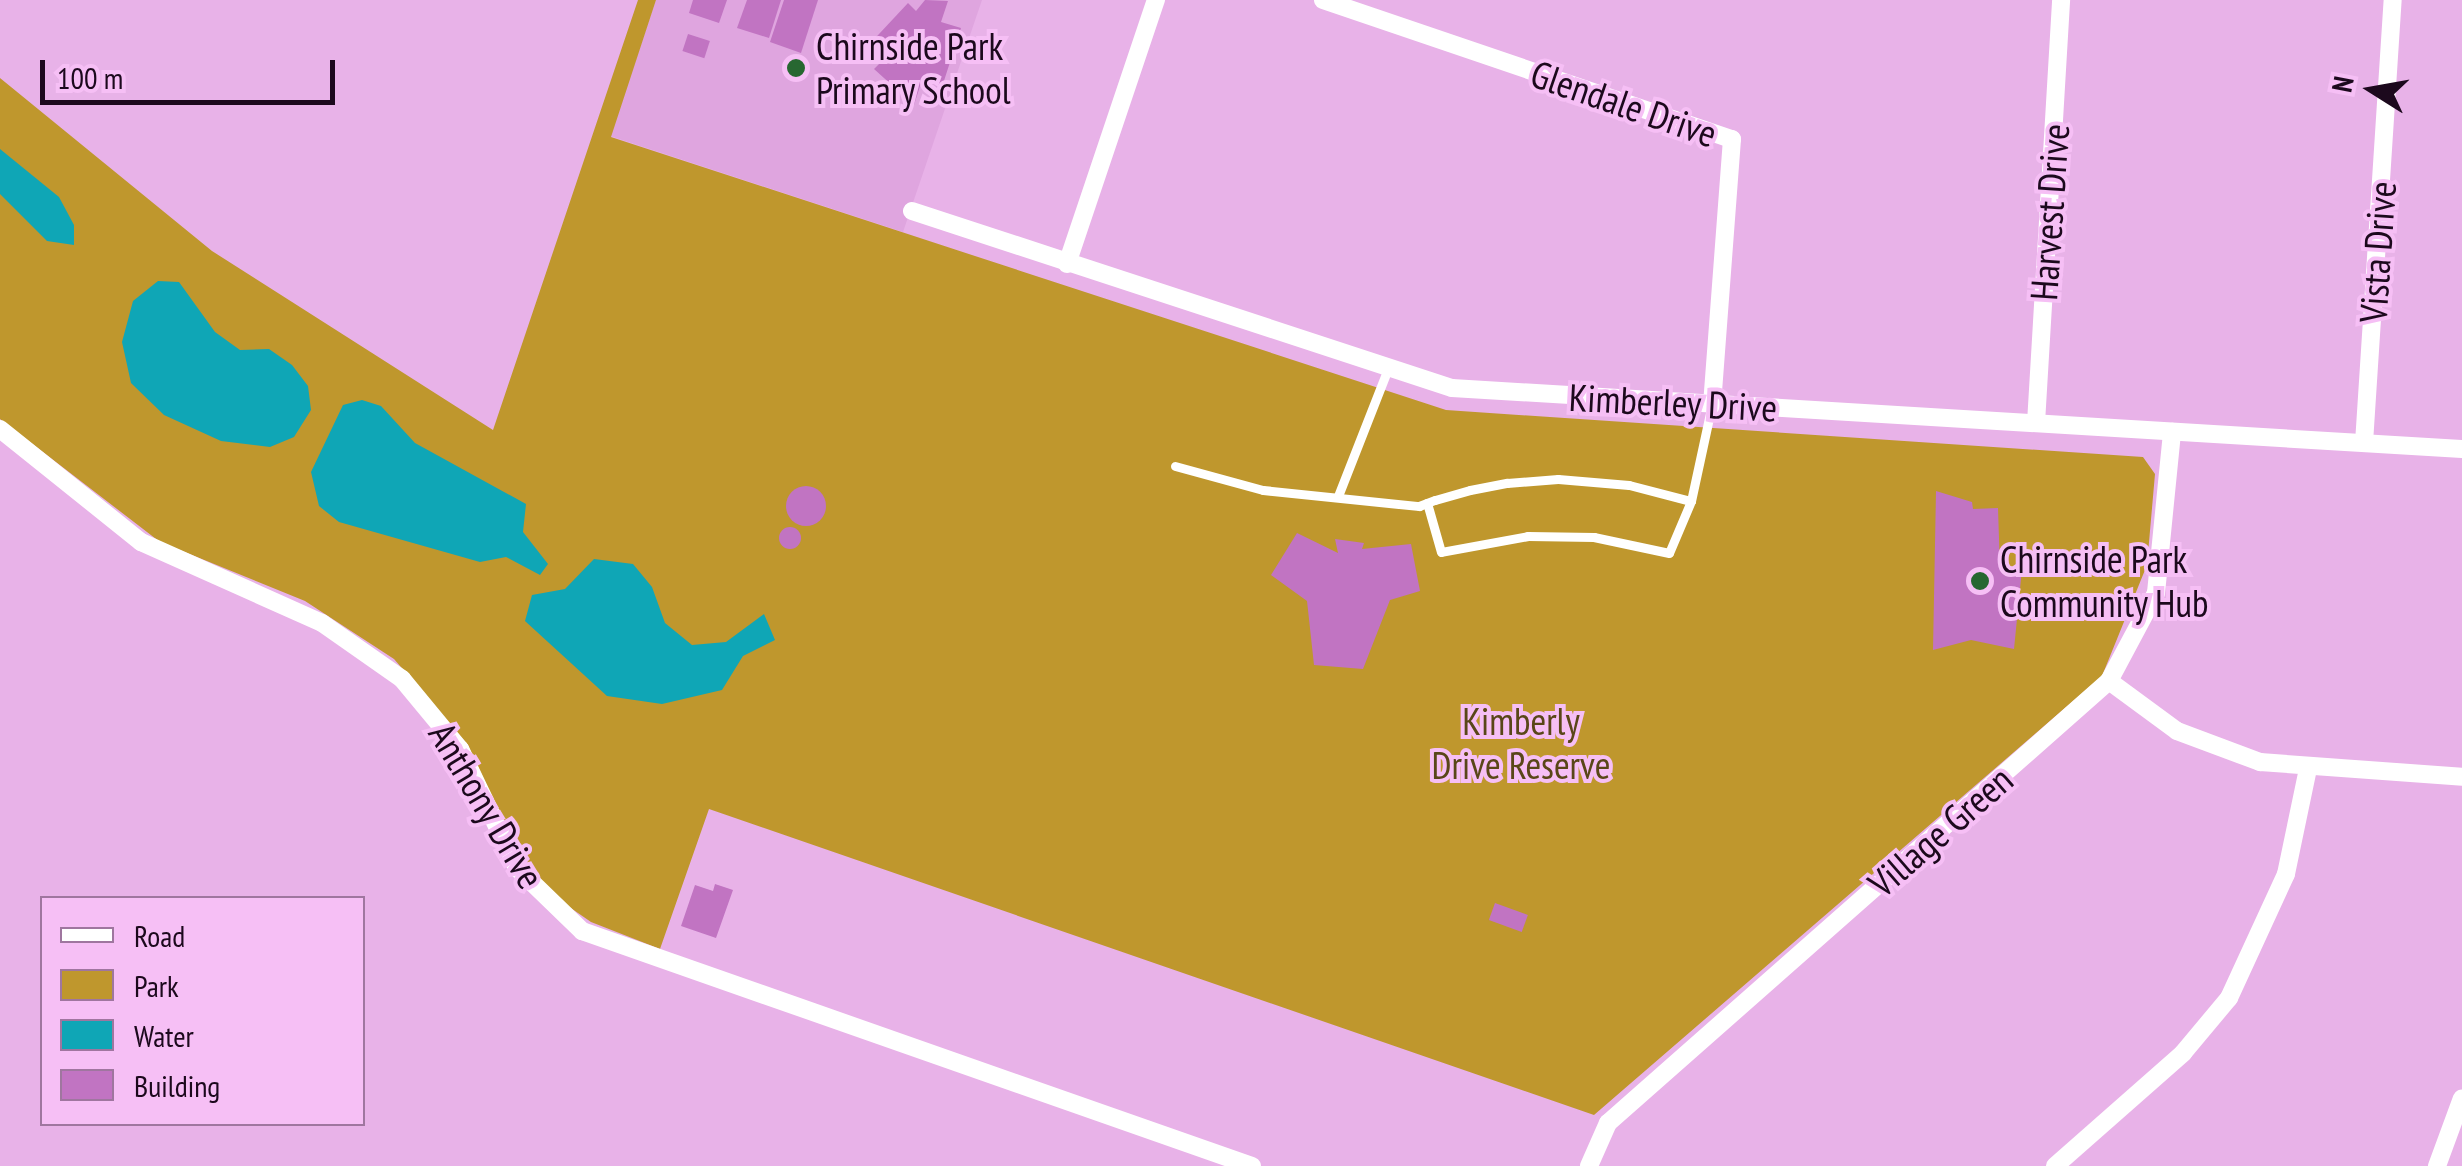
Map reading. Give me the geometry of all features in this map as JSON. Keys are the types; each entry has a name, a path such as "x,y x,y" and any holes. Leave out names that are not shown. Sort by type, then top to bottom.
{"street":[{"path":"1068,264 1156,0"},
{"name":"Glendale Drive","path":"1323,0 1732,139 1712,404"},
{"name":"Harvest Drive","path":"2036,424 2062,0"},
{"name":"Vista Drive","path":"2364,444 2393,0"},
{"name":"Kimberley Drive","path":"912,211 1387,371 1495,394 2462,449"},
{"name":"Anthony Drive","path":"0,429 141,542 322,623 402,680 460,749 517,868 582,931 1252,1166"},
{"name":"Village Green","path":"1588,1166 1608,1123 2109,682 2156,593 2172,432"},
{"path":"2109,682 2216,750 2308,769 2462,777"},
{"path":"2054,1166 2183,1053 2229,998 2286,874 2308,769"},
{"path":"2437,1166 2462,1098"}],"lane":[{"path":"1338,496 1387,371"},
{"path":"1427,503 1442,552 1556,536 1627,542 1670,553 1702,470 1712,404"},
{"path":"1175,466 1263,490 1427,503 1508,482 1558,479 1629,484 1690,501"}],"shaded area":[{"name":"Chirnside Park Primary School","path":"656,0 982,0 903,232 610,136"}],"green space":[{"name":"Kimberly Drive Reserve","path":"638,0 656,0 611,137 1446,410 2143,457 2155,474 2147,565 2102,676 1594,1115 709,809 660,949 591,922 549,893 516,849 468,745 394,659 305,601 160,542 0,419 0,78 212,251 493,430"}],"water":[{"path":"0,149 59,197 74,225 74,245 47,241 0,194"},
{"path":"158,281 179,282 215,332 240,350 269,349 292,365 308,386 311,410 294,437 270,447 221,441 164,415 131,383 122,342 133,301"},
{"path":"362,400 381,406 415,443 526,504 523,532 548,564 540,575 506,557 480,562 339,522 319,506 311,472 343,405"},
{"path":"594,559 633,564 652,587 665,623 692,645 726,642 764,614 775,640 743,656 722,690 662,704 607,696 525,621 532,595 565,589"}],"building":[{"path":"693,0 727,0 719,23 689,13"},
{"path":"747,0 781,0 769,38 737,28"},
{"path":"784,0 818,0 801,53 770,42"},
{"path":"925,0 948,1 941,22 961,28 942,87 922,80 914,105 874,69 880,63 865,49 908,3 916,11"},
{"path":"688,34 710,41 704,58 682,51"},
{"path":"806,486 820,492 826,506 820,520 806,526 792,520 786,506 792,492"},
{"name":"Chirnside Park Community Hub","path":"1936,491 1972,502 1973,509 1998,508 2000,569 2022,569 2014,649 1971,640 1933,650"},
{"path":"786,527 794,527 801,538 794,549 786,549 779,542 779,534"},
{"path":"1297,533 1338,553 1335,539 1364,543 1362,549 1411,544 1420,591 1390,600 1363,669 1314,665 1307,601 1271,575"},
{"path":"715,884 733,890 716,938 681,926 695,885 713,891"},
{"path":"1495,903 1528,915 1522,932 1489,920"}],"place":[{"name":"Chirnside Park Primary School","path":"796,68"},
{"name":"Chirnside Park Community Hub","path":"1980,581"}]}
